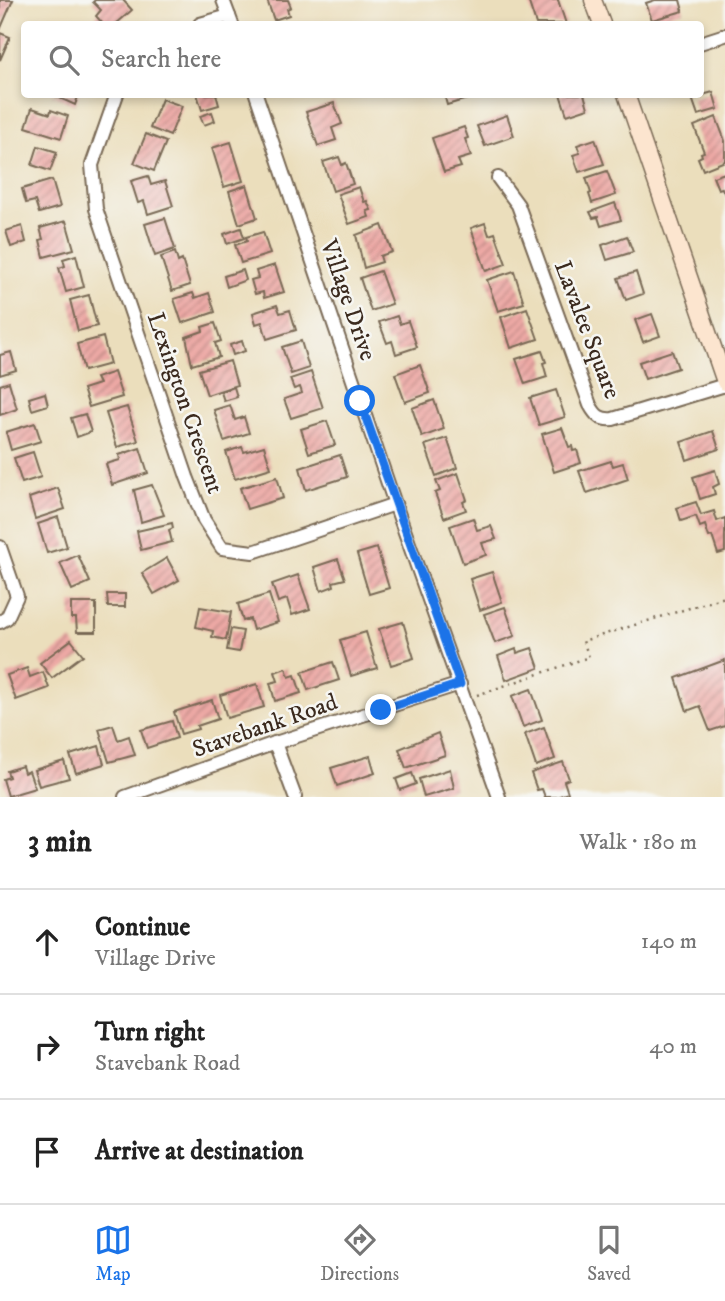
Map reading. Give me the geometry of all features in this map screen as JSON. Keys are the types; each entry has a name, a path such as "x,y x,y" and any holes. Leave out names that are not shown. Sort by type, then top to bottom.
{"main road":[{"path":"593,0 601,21"},
{"path":"627,98 725,383"}],"street":[{"path":"223,0 230,20"},
{"path":"704,43 725,35"},
{"name":"Lexington Crescent","path":"116,98 92,165 96,209 187,477 204,520 222,548 253,552 395,503"},
{"name":"Village Drive","path":"257,98 395,503 499,797"},
{"name":"Lavalee Square","path":"498,178 518,205 596,416 606,420 613,419 725,383"},
{"path":"0,547 17,596 7,618 0,622"},
{"name":"Stavebank Road","path":"125,797 275,743 460,684"},
{"path":"275,743 295,797"}],"path":[{"path":"465,699 589,657 583,641 725,597"}],"building":[{"path":"0,0 13,0 0,30"},
{"path":"123,0 132,10 119,21 100,21 96,16 101,10 93,2"},
{"path":"267,0 288,0 291,7 287,9 289,15 274,20"},
{"path":"528,0 558,0 565,21 535,21"},
{"path":"655,0 680,0 683,11 652,20 646,3"},
{"path":"0,33 10,37 0,60"},
{"path":"713,92 718,109 698,115 692,98 704,98 704,95"},
{"path":"60,98 78,98 75,105"},
{"path":"198,98 217,98 219,105 202,110"},
{"path":"445,98 467,98 467,99 447,105"},
{"path":"561,98 585,98 588,108 567,115"},
{"path":"162,99 182,106 170,136 150,128"},
{"path":"334,103 342,124 332,128 336,140 318,146 306,112"},
{"path":"32,108 50,114 51,110 68,116 61,138 26,127"},
{"path":"212,112 215,121 204,125 200,116"},
{"path":"507,115 514,136 485,146 477,126"},
{"path":"716,117 725,141 725,161 703,170 698,158 704,152 694,126"},
{"path":"464,127 471,156 458,160 461,167 444,172 432,138"},
{"path":"146,134 166,142 154,171 134,163"},
{"path":"595,139 604,164 579,172 573,155 580,153 577,145"},
{"path":"231,142 243,181 224,187 212,148"},
{"path":"38,146 57,152 50,171 32,165"},
{"path":"339,157 342,165 346,163 353,184 333,191 323,162"},
{"path":"607,171 616,195 592,203 586,178"},
{"path":"725,173 725,195 722,188 718,189 713,177"},
{"path":"148,176 151,185 165,181 173,206 148,214 144,201 138,203 131,181"},
{"path":"52,180 60,207 39,213 35,201 26,203 22,189"},
{"path":"247,185 257,218 239,224 229,191"},
{"path":"359,187 364,202 367,201 371,210 367,211 369,217 349,224 338,194"},
{"path":"615,203 621,220 601,226 598,217 593,218 590,212"},
{"path":"165,218 175,249 155,256 145,224"},
{"path":"66,221 74,249 44,257 40,228"},
{"path":"485,223 489,235 495,233 506,264 486,271 471,228"},
{"path":"382,225 392,252 380,256 382,262 364,268 356,235"},
{"path":"22,226 26,242 11,247 6,231"},
{"path":"241,228 244,238 227,244 224,234"},
{"path":"263,232 270,254 241,263 235,245 247,241 246,237"},
{"path":"627,236 633,252 607,260 602,245"},
{"path":"175,252 178,262 182,260 190,285 172,291 161,257"},
{"path":"76,255 84,287 66,292 59,268 65,266 63,259"},
{"path":"275,265 284,292 264,298 263,292 255,294 251,280 258,278 256,271"},
{"path":"243,270 246,280 227,287 224,276"},
{"path":"380,271 392,304 371,311 360,278"},
{"path":"514,271 524,303 498,311 487,280"},
{"path":"636,272 643,294 626,300 618,278"},
{"path":"193,293 195,298 209,293 215,312 182,323 174,299"},
{"path":"89,295 97,326 78,331 70,300"},
{"path":"277,305 280,313 290,310 296,330 267,339 262,322 256,324 253,313"},
{"path":"527,308 538,339 511,348 501,317"},
{"path":"652,314 660,336 643,342 635,320"},
{"path":"397,316 400,324 408,321 417,347 396,354 392,341 387,343 379,322"},
{"path":"215,323 221,341 215,343 219,357 192,365 186,337"},
{"path":"103,337 110,364 84,371 77,344"},
{"path":"242,341 245,351 233,355 230,345"},
{"path":"301,341 309,368 291,374 282,347"},
{"path":"542,351 547,377 525,384 516,359"},
{"path":"672,351 678,368 645,379 639,362"},
{"path":"11,352 16,370 0,375 0,355"},
{"path":"230,361 237,385 207,395 199,370"},
{"path":"420,365 430,393 405,402 395,374"},
{"path":"114,372 122,397 89,407 83,389 99,384 96,378"},
{"path":"311,372 323,408 291,418 284,399 302,393 300,387 294,389 290,379"},
{"path":"9,382 17,409 0,415 0,385"},
{"path":"234,387 237,397 224,401 221,392"},
{"path":"556,390 565,417 539,425 530,398"},
{"path":"45,393 48,405 32,410 29,398"},
{"path":"434,400 444,429 422,437 412,408"},
{"path":"230,405 235,420 244,417 249,433 224,441 214,410"},
{"path":"127,407 138,441 117,447 106,413"},
{"path":"85,414 91,432 77,437 71,418"},
{"path":"327,421 335,445 309,453 301,429"},
{"path":"35,423 41,441 11,450 6,432"},
{"path":"562,428 569,447 572,446 573,451 577,450 581,463 554,472 542,434"},
{"path":"713,431 719,449 687,460 681,442"},
{"path":"447,438 457,468 436,476 425,445"},
{"path":"264,446 271,468 235,479 226,452 242,447 244,452"},
{"path":"140,448 148,473 112,485 106,464 120,460 119,455"},
{"path":"33,452 41,477 22,483 14,458"},
{"path":"340,455 347,477 306,490 300,468"},
{"path":"611,461 613,466 623,463 628,479 587,493 579,471"},
{"path":"715,470 719,484 713,487 715,494 700,499 693,477"},
{"path":"458,473 467,500 463,502 466,510 444,518 435,493 440,491 436,481"},
{"path":"277,477 283,498 247,509 240,488"},
{"path":"152,485 164,515 141,522 134,490"},
{"path":"58,488 65,509 35,519 29,498"},
{"path":"696,502 701,515 714,511 717,521 725,518 725,552 718,554 712,536 709,537 705,525 700,527 696,516 681,521 677,508"},
{"path":"58,517 67,547 47,553 38,524"},
{"path":"473,518 477,530 491,526 496,539 482,543 486,555 463,563 450,526"},
{"path":"172,523 173,528 169,530 172,542 141,550 137,531"},
{"path":"377,548 389,588 369,594 357,554"},
{"path":"78,555 90,582 72,590 60,563"},
{"path":"167,558 179,580 154,594 142,573"},
{"path":"338,559 345,579 333,582 334,586 321,591 314,567"},
{"path":"492,572 502,602 480,610 470,579"},
{"path":"298,575 310,609 292,615 287,599 278,602 272,584"},
{"path":"107,594 125,594 125,607 108,607"},
{"path":"269,594 278,622 253,630 250,619 243,621 238,604"},
{"path":"71,603 96,603 96,632 77,632 76,618 71,618"},
{"path":"200,607 231,612 226,640 212,637 213,631 196,627"},
{"path":"505,607 515,636 495,643 484,614"},
{"path":"403,622 414,658 391,665 379,629"},
{"path":"231,629 243,631 239,652 227,650"},
{"path":"366,632 377,668 351,676 340,640"},
{"path":"71,640 83,655 52,678 40,663"},
{"path":"532,648 539,668 506,680 498,656 516,649 517,653"},
{"path":"725,660 725,726 710,731 700,706 687,711 676,678"},
{"path":"333,662 339,680 308,690 302,672"},
{"path":"27,668 30,677 43,672 49,688 16,700 7,675"},
{"path":"286,668 289,677 295,675 301,693 275,701 270,683 278,681 275,672"},
{"path":"257,684 264,707 227,718 220,695"},
{"path":"531,689 542,720 523,727 512,696"},
{"path":"212,700 218,719 181,734 174,712"},
{"path":"172,721 177,738 147,748 141,730"},
{"path":"113,725 118,740 129,736 135,755 109,762 99,729"},
{"path":"544,727 555,759 536,766 525,734"},
{"path":"438,733 445,755 406,768 399,749"},
{"path":"99,746 104,764 76,773 70,755"},
{"path":"370,756 375,773 337,786 331,768"},
{"path":"64,761 69,778 39,786 34,770"},
{"path":"563,762 569,779 564,781 568,793 545,797 542,789 537,790 531,773"},
{"path":"22,766 24,773 29,771 35,788 8,796 3,779 9,777 7,771"},
{"path":"450,769 454,788 424,797 419,779"},
{"path":"412,773 416,784 400,790 396,779"}],"route":[{"path":"360,401 460,684 381,710"}]}
